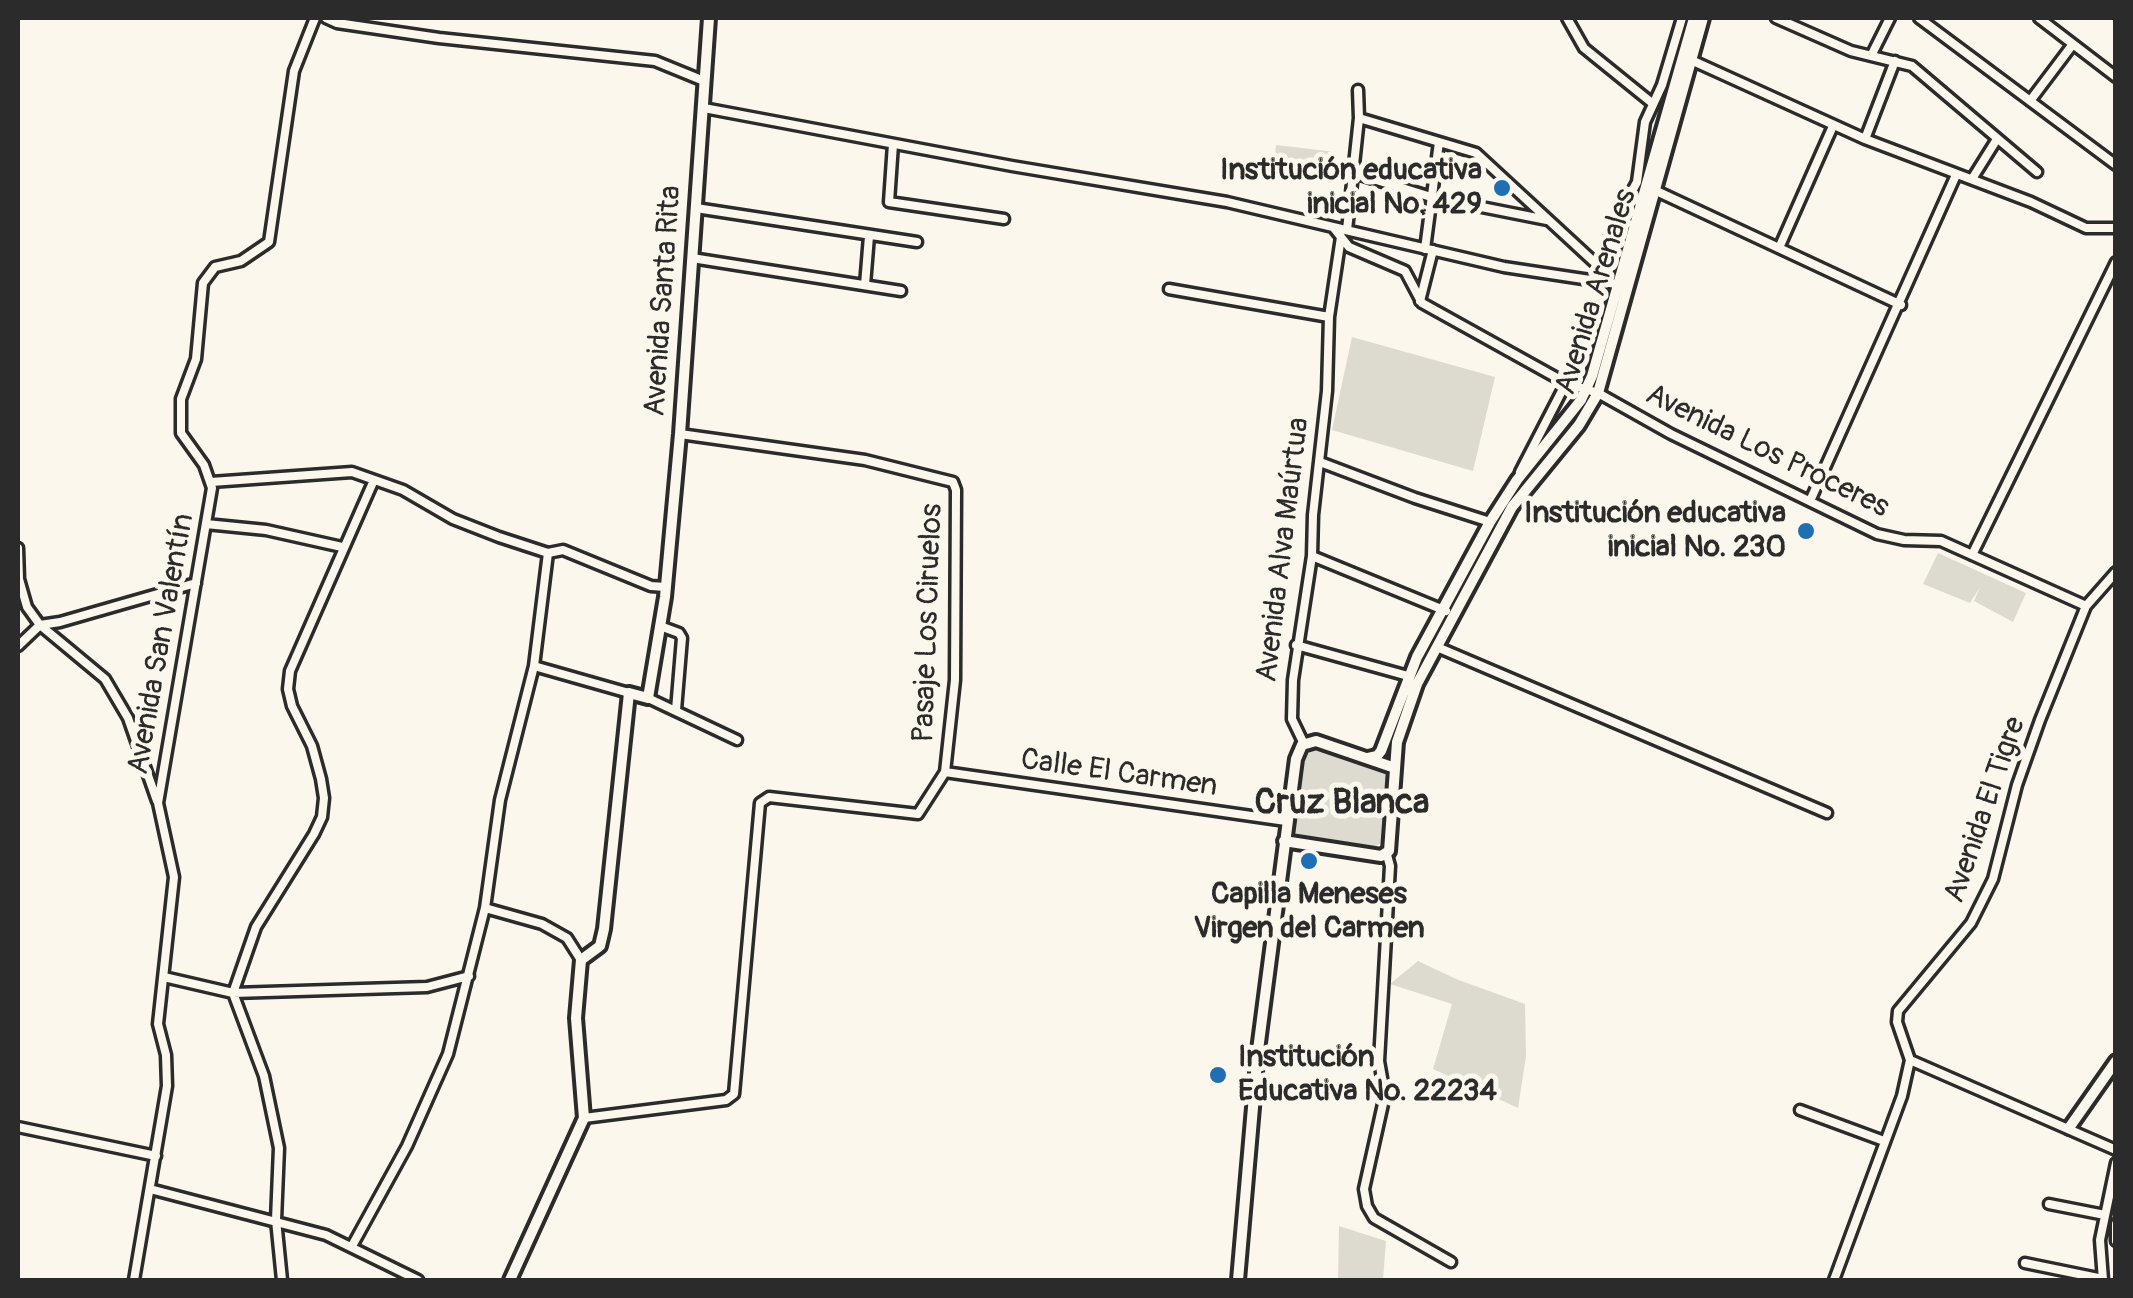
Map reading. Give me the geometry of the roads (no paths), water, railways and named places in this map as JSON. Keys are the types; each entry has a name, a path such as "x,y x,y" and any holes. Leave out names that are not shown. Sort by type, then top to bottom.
{"street":[{"name":"Avenida San Valentín","path":"134,1280 166,1086 166,1055 158,1024 174,876 158,803 211,482 181,433 181,399 196,359 200,292 208,274 269,242 294,71 315,18"},
{"path":"326,18 439,38 655,61 704,81"},
{"name":"Avenida Santa Rita","path":"648,698 666,587 680,434 708,18"},
{"path":"1567,18 1584,48 1652,104"},
{"path":"1598,280 1614,224 1637,182 1646,122 1662,85 1682,18"},
{"path":"1694,18 1650,188 1901,304"},
{"name":"Avenida Arenales","path":"1386,855 1392,835 1395,768 1402,728 1417,684 1512,507 1579,425 1703,18"},
{"path":"1776,18 1851,51 1912,66 2037,172"},
{"path":"1871,56 1890,18"},
{"path":"1919,18 2116,165"},
{"path":"2039,18 2116,77"},
{"path":"2030,101 2073,44"},
{"path":"1691,60 1833,126 2044,207 2086,228 2116,228"},
{"path":"1866,140 1895,61"},
{"name":"Avenida Alva Maúrtua","path":"1238,1280 1258,1050 1286,821 1296,759 1304,744 1291,714 1296,645 1312,556 1327,391 1329,317 1354,172 1360,118 1358,90"},
{"path":"704,108 1227,202 1333,227 1344,234 1504,267 1623,284"},
{"path":"1360,118 1476,153 1600,268"},
{"path":"1780,248 1833,126"},
{"path":"1972,179 1998,139"},
{"path":"1420,301 1439,142"},
{"path":"893,144 889,202 1004,219"},
{"path":"1354,172 1431,197 1551,221"},
{"path":"1810,502 1956,175"},
{"path":"696,208 917,242"},
{"path":"1344,234 1349,247 1405,271 1420,301"},
{"path":"865,285 868,236"},
{"path":"692,258 901,292"},
{"path":"1972,555 2116,262"},
{"path":"1169,289 1329,317"},
{"name":"Avenida Los Proceres","path":"1420,301 1566,383 1592,391 1877,534 1904,540 1941,541 2086,606"},
{"path":"1368,758 1380,751 1408,676 1442,608 1517,480 1566,383"},
{"path":"1517,480 1592,391"},
{"name":"Pasaje Los Ciruelos","path":"584,1118 726,1100 734,1094 760,803 769,797 918,814 946,772 954,680 954,484 948,479 865,460 680,434"},
{"path":"1320,462 1490,522"},
{"path":"211,482 352,472 402,490 453,519 548,552 563,550 650,586 666,587"},
{"path":"282,1280 276,1220 279,1148 264,1076 233,993 256,927 322,817 321,779 312,746 292,706 288,689 290,671 374,480"},
{"path":"206,524 266,530 342,547"},
{"path":"18,548 26,608 105,679 128,718 158,803"},
{"path":"352,1246 407,1146 448,1054 485,908 500,800 534,666 548,552"},
{"path":"1312,556 1454,615"},
{"name":"Avenida El Tigre","path":"1834,1280 1902,1096 1910,1060 1898,1029 1898,1011 1971,923 1993,879 2017,784 2086,606 2116,572"},
{"path":"18,646 40,624 60,622 196,583"},
{"path":"660,626 682,638 676,710"},
{"path":"1296,645 1408,676"},
{"path":"1437,647 1827,813"},
{"path":"534,666 648,698 736,740"},
{"path":"582,960 600,946 604,929 630,693"},
{"path":"1304,744 1316,741 1395,768"},
{"name":"Calle El Carmen","path":"946,772 1286,821"},
{"path":"1284,841 1386,855 1390,880 1379,1061 1384,1095 1364,1189 1366,1206 1374,1218 1451,1262"},
{"path":"485,908 542,924 567,938 582,960 576,1018 584,1118 510,1280"},
{"path":"164,977 233,993 427,987 469,976"},
{"path":"1910,1060 2116,1150"},
{"path":"2070,1128 2116,1060"},
{"path":"1800,1110 1884,1141"},
{"path":"18,1128 156,1156"},
{"path":"2026,1263 2103,1280 2099,1254 2116,1163"},
{"path":"150,1188 276,1220 352,1246 418,1280"},
{"path":"2049,1204 2105,1215"},
{"path":"2115,1241 2116,1224"}],"place":[{"name":"Institución educativa inicial No. 429","path":"1502,188"},
{"name":"Institución educativa inicial No. 230","path":"1806,531"},
{"name":"Capilla Meneses Virgen del Carmen","path":"1309,861"},
{"name":"Institución Educativa No. 22234","path":"1218,1075"}],"district":[{"name":"Cruz Blanca","path":"1342,804"}]}
